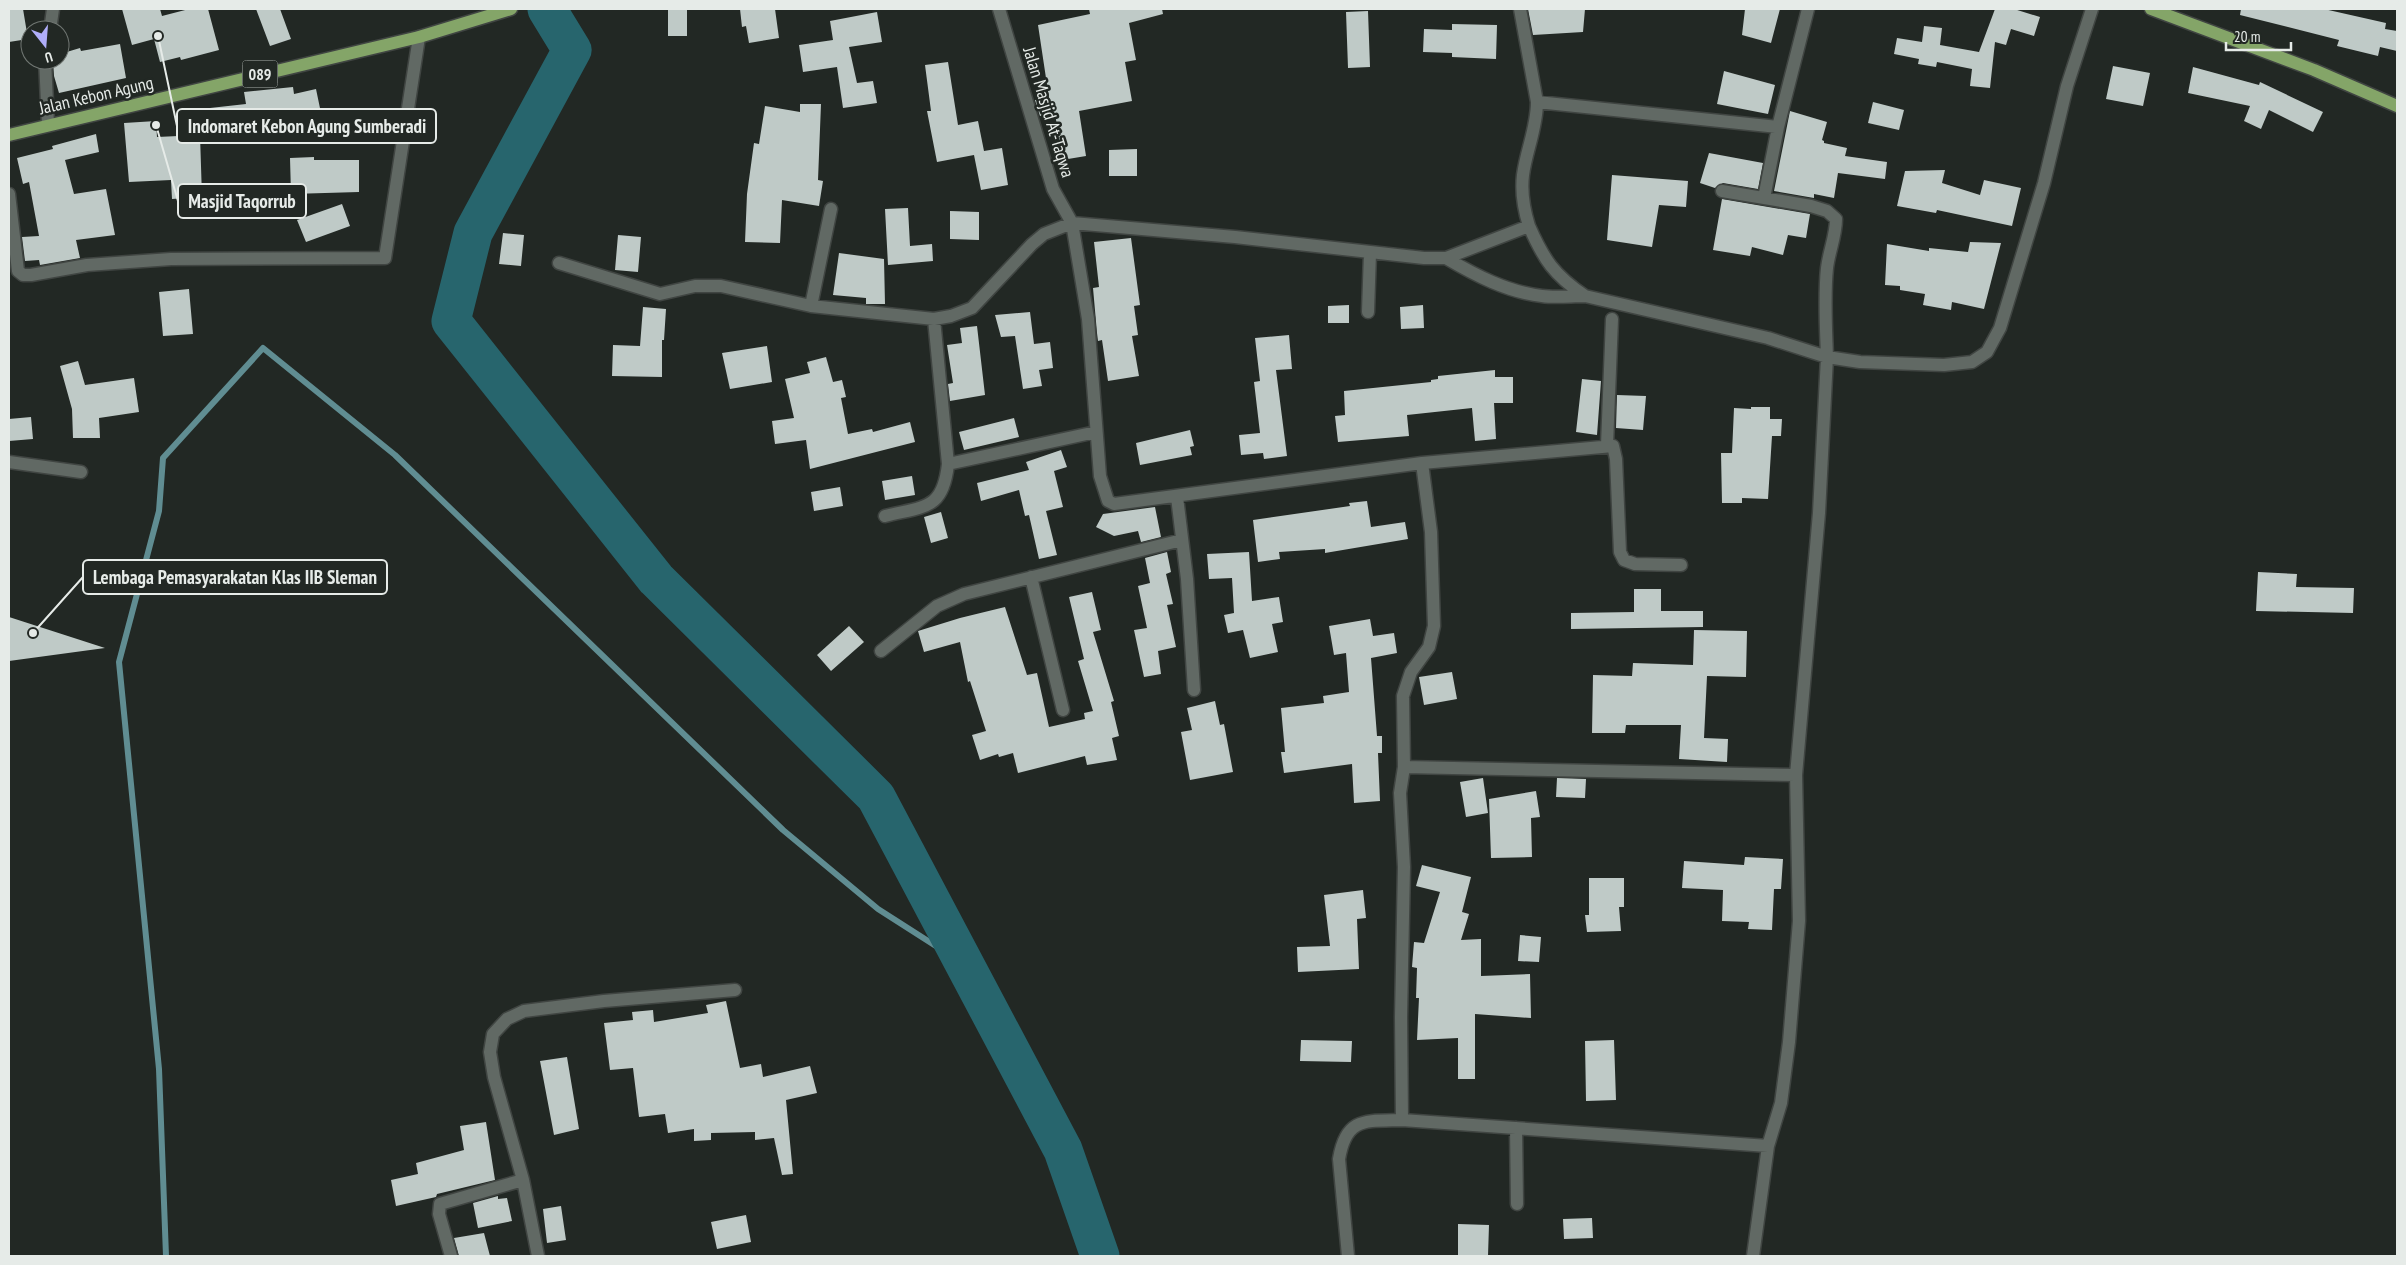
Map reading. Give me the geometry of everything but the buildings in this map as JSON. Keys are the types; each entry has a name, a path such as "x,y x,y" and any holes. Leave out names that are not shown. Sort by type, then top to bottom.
{"main road":[{"name":"Jalan Kebon Agung","path":"9,135 48,124 419,37 511,9"},
{"path":"2151,9 2314,70 2397,106"}],"street":[{"name":"Jalan Masjid At-Taqwa","path":"1000,9 1054,189 1072,223 1088,318 1096,432 1102,484 1110,503 1177,497"},
{"path":"1520,9 1537,102 1537,116 1523,176 1524,208 1529,226 1550,266 1560,278 1584,296"},
{"path":"1764,198 1778,127 1808,9"},
{"path":"1446,258 1472,273 1511,290 1542,296 1584,296 1768,338 1827,357 1860,362 1944,365 1972,362 1987,352 2000,328 2044,183 2067,86 2092,9"},
{"path":"9,194 18,271 23,275 31,276 86,265 171,260 386,258 419,37"},
{"path":"45,70 48,124"},
{"path":"1537,102 1778,127"},
{"path":"1722,191 1811,206 1827,211 1836,219 1836,231 1827,266 1825,315 1827,357 1819,513 1796,775 1799,921 1789,1042 1781,1103 1768,1146 1753,1256"},
{"path":"811,306 831,209"},
{"path":"559,263 660,294 695,286 721,286 811,306 934,318 951,316 972,308 1032,244 1044,234 1072,223 1235,237 1424,258 1446,258 1529,226"},
{"path":"1368,312 1370,253"},
{"path":"885,516 930,505 945,486 948,464 934,318"},
{"path":"1607,445 1612,319"},
{"path":"948,464 1096,432"},
{"path":"1194,690 1177,497 1422,462 1607,445 1613,446 1616,450 1620,552 1624,560 1635,564 1682,565"},
{"path":"9,462 81,472"},
{"path":"1402,1120 1401,1017 1404,867 1400,793 1404,767 1403,696 1411,672 1429,647 1434,626 1431,532 1422,462"},
{"path":"881,650 937,606 964,594 1182,540"},
{"path":"1031,577 1063,710"},
{"path":"1404,767 1796,775"},
{"path":"538,1256 523,1180 494,1077 490,1052 493,1034 507,1019 524,1011 595,1002 735,990"},
{"path":"1348,1256 1339,1159 1344,1137 1358,1123 1402,1120 1768,1146"},
{"path":"1516,1128 1517,1204"},
{"path":"451,1256 439,1214 440,1204 523,1180"}],"waterway":[{"path":"547,9 572,50 473,233 451,321 656,579 876,797 1063,1150 1100,1256"},
{"path":"166,1256 159,1069 119,662 159,511 163,458 263,348 395,455 783,830 878,909 964,964"}],"place":[{"name":"Indomaret Kebon Agung Sumberadi","path":"158,36"},
{"name":"Masjid Taqorrub","path":"156,125"},
{"name":"Lembaga Pemasyarakatan Klas IIB Sleman","path":"33,633"}]}
